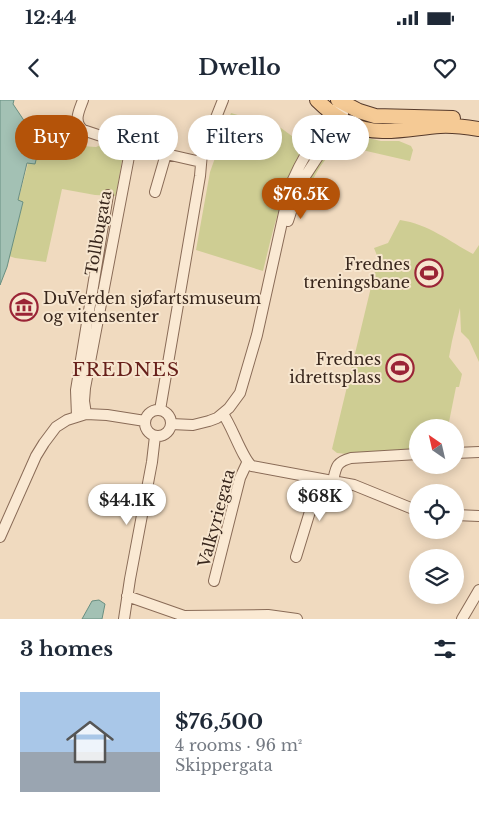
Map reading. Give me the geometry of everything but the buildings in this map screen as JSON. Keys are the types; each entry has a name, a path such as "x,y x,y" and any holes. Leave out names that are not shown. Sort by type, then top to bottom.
{"main road":[{"path":"317,100 339,109 375,116 479,120"},
{"path":"339,109 358,127 377,131 453,126 479,127"},
{"path":"451,118 479,127"},
{"path":"424,128 479,138"}],"street":[{"path":"83,100 77,118 80,128 98,134"},
{"path":"160,410 200,176 202,153 223,100"},
{"path":"171,424 181,425 209,421 224,414 234,403 244,384 257,336 290,186 305,156 339,109"},
{"path":"178,157 201,162"},
{"name":"Tollbugata","path":"81,415 128,160"},
{"path":"155,192 164,160"},
{"path":"81,415 76,390 108,195"},
{"path":"160,410 167,413 171,424 167,432 160,436 155,436 147,430 145,421 148,414 160,410"},
{"path":"224,414 247,463 265,470 354,485 409,507"},
{"path":"0,537 44,443 56,427 81,415 107,415 145,421"},
{"path":"124,619 154,452 155,436"},
{"path":"464,453 479,452"},
{"path":"332,482 337,466 344,460 409,455"},
{"name":"Valkyriegata","path":"214,581 240,478 247,463"},
{"path":"296,557 320,479"},
{"path":"464,515 479,516"},
{"path":"462,619 479,590"},
{"path":"127,596 182,617 268,615 297,619"}],"shaded area":[{"path":"0,100 14,100 13,104 20,115 15,115 15,160 36,160 35,164 27,163 18,200 23,202 7,267 0,285"},
{"path":"282,129 292,136 292,160 297,160 275,222 263,271 196,250 210,172 214,160 282,160"},
{"path":"369,138 381,141 399,141 411,146 413,150 410,161 369,152"},
{"path":"88,146 98,146 98,160 122,160 116,196 95,195 62,189 46,262 9,256 23,203 18,201 29,160 88,160"},
{"path":"319,160 325,160 311,185 302,218 303,197"},
{"path":"400,220 429,229 473,254 479,245 479,362 469,340 461,332 460,308 449,357 462,374 459,387 456,387 450,419 409,419 409,451 337,453 332,449 378,258 374,248 388,243"},
{"path":"99,600 105,604 102,619 82,619 92,601"}],"place":[{"name":"Frednes treningsbane","path":"429,273"},
{"name":"DuVerden sjøfartsmuseum og vitensenter","path":"24,307"},
{"name":"Frednes idrettsplass","path":"400,368"}],"district":[{"name":"FREDNES","path":"126,369"}]}
